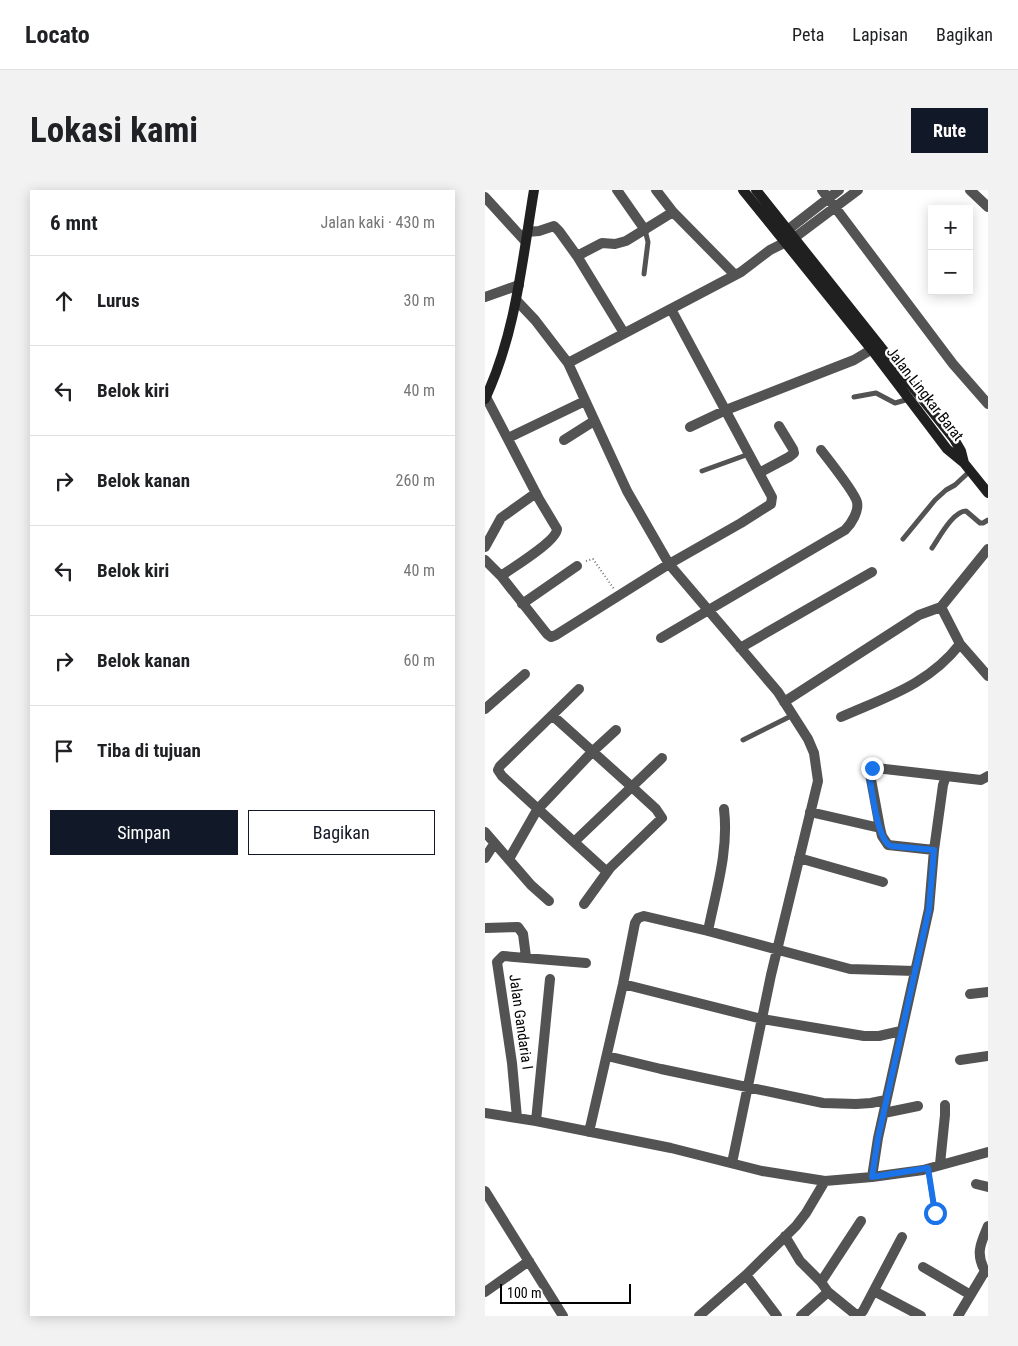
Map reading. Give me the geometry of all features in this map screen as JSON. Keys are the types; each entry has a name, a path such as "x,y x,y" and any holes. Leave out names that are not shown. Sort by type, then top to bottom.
{"street":[{"path":"501,576 546,544 557,533 557,527 536,493 486,398 499,368 510,332 517,301 534,190"},
{"path":"617,190 645,230"},
{"path":"656,190 673,212 735,275"},
{"name":"Jalan Lingkar Barat","path":"743,190 786,237 954,439 967,467"},
{"name":"Jalan Lingkar Barat","path":"756,190 786,237"},
{"path":"822,190 953,364 988,404"},
{"path":"568,363 735,275 786,237 839,190"},
{"path":"786,237 836,208 858,190"},
{"path":"970,190 988,207"},
{"path":"485,197 526,237"},
{"path":"577,256 602,243 621,243 673,212"},
{"path":"526,237 551,226 556,227 577,256 624,334"},
{"path":"485,297 519,285"},
{"path":"517,301 535,320 568,363 627,491 669,564 778,692 808,738 814,753 818,781 777,950 732,1163"},
{"path":"485,560 501,576 522,604 551,637 557,635 617,595 771,504 772,497 671,309"},
{"path":"690,427 726,410 859,358 876,347"},
{"name":"Jalan Lingkar Barat","path":"876,347 909,398 947,449 967,467"},
{"path":"508,438 585,401"},
{"path":"564,440 595,421"},
{"path":"759,473 794,453 779,426"},
{"path":"661,638 845,530 850,525 856,511 856,500 821,450"},
{"path":"967,467 986,487"},
{"path":"485,548 499,520 536,493"},
{"path":"784,702 919,615 941,607 988,549"},
{"path":"522,604 577,566"},
{"path":"740,648 872,572"},
{"path":"941,607 960,644 988,676"},
{"path":"841,717 915,684 951,656 960,644"},
{"path":"485,709 525,674"},
{"path":"579,689 498,770 537,810 607,872"},
{"path":"553,716 632,787 663,818 607,872 584,904"},
{"path":"509,859 537,810 592,752 616,730"},
{"path":"574,842 662,758"},
{"path":"934,850 887,845 882,836 869,774 872,768 981,780 988,776"},
{"path":"872,1177 886,1100 899,1051 901,1031 929,909 934,850 943,785 947,776"},
{"path":"708,930 725,849 726,828 724,809"},
{"path":"810,812 880,828"},
{"path":"485,832 531,885 549,901"},
{"path":"485,858 494,844"},
{"path":"799,858 883,882"},
{"path":"589,1132 635,923 638,918 644,916 708,930 850,969 915,971"},
{"path":"485,928 518,927 523,934 526,957"},
{"name":"Jalan Gandaria I","path":"517,1118 512,1062 497,962 503,956 585,963"},
{"path":"536,1121 550,979"},
{"path":"623,984 762,1019 864,1036 879,1036 901,1031"},
{"path":"971,994 988,992"},
{"path":"607,1056 811,1101 839,1105 886,1100"},
{"path":"960,1060 988,1056"},
{"path":"940,1164 945,1105"},
{"path":"884,1113 918,1106"},
{"path":"485,1114 536,1121 671,1148 762,1171 825,1182 928,1168 988,1152"},
{"path":"704,1314 796,1226 825,1182"},
{"path":"976,1184 988,1187"},
{"path":"485,1191 563,1316"},
{"path":"821,1282 861,1221"},
{"path":"959,1316 969,1294 986,1271 981,1263 979,1252 988,1226"},
{"path":"785,1236 800,1261 821,1282 828,1292 855,1314 863,1311 902,1237"},
{"path":"485,1292 529,1261"},
{"path":"923,1267 969,1294"},
{"path":"746,1275 777,1316"},
{"path":"874,1291 921,1316"},
{"path":"801,1316 828,1292"}],"lane":[{"path":"644,274 648,242 645,230"},
{"path":"854,397 875,393 895,403 909,398"},
{"path":"702,470 749,454"},
{"path":"903,539 935,500 946,490 955,486 967,467"},
{"path":"932,548 960,512 966,511 983,524 988,520"},
{"path":"743,740 793,715"},
{"path":"928,1168 935,1213"}],"path":[{"path":"577,566 591,558 593,559 617,595"}],"route":[{"path":"872,768 869,774 880,832 887,845 934,850 929,909 901,1031 899,1051 886,1100 872,1177 928,1168 935,1213"}]}
